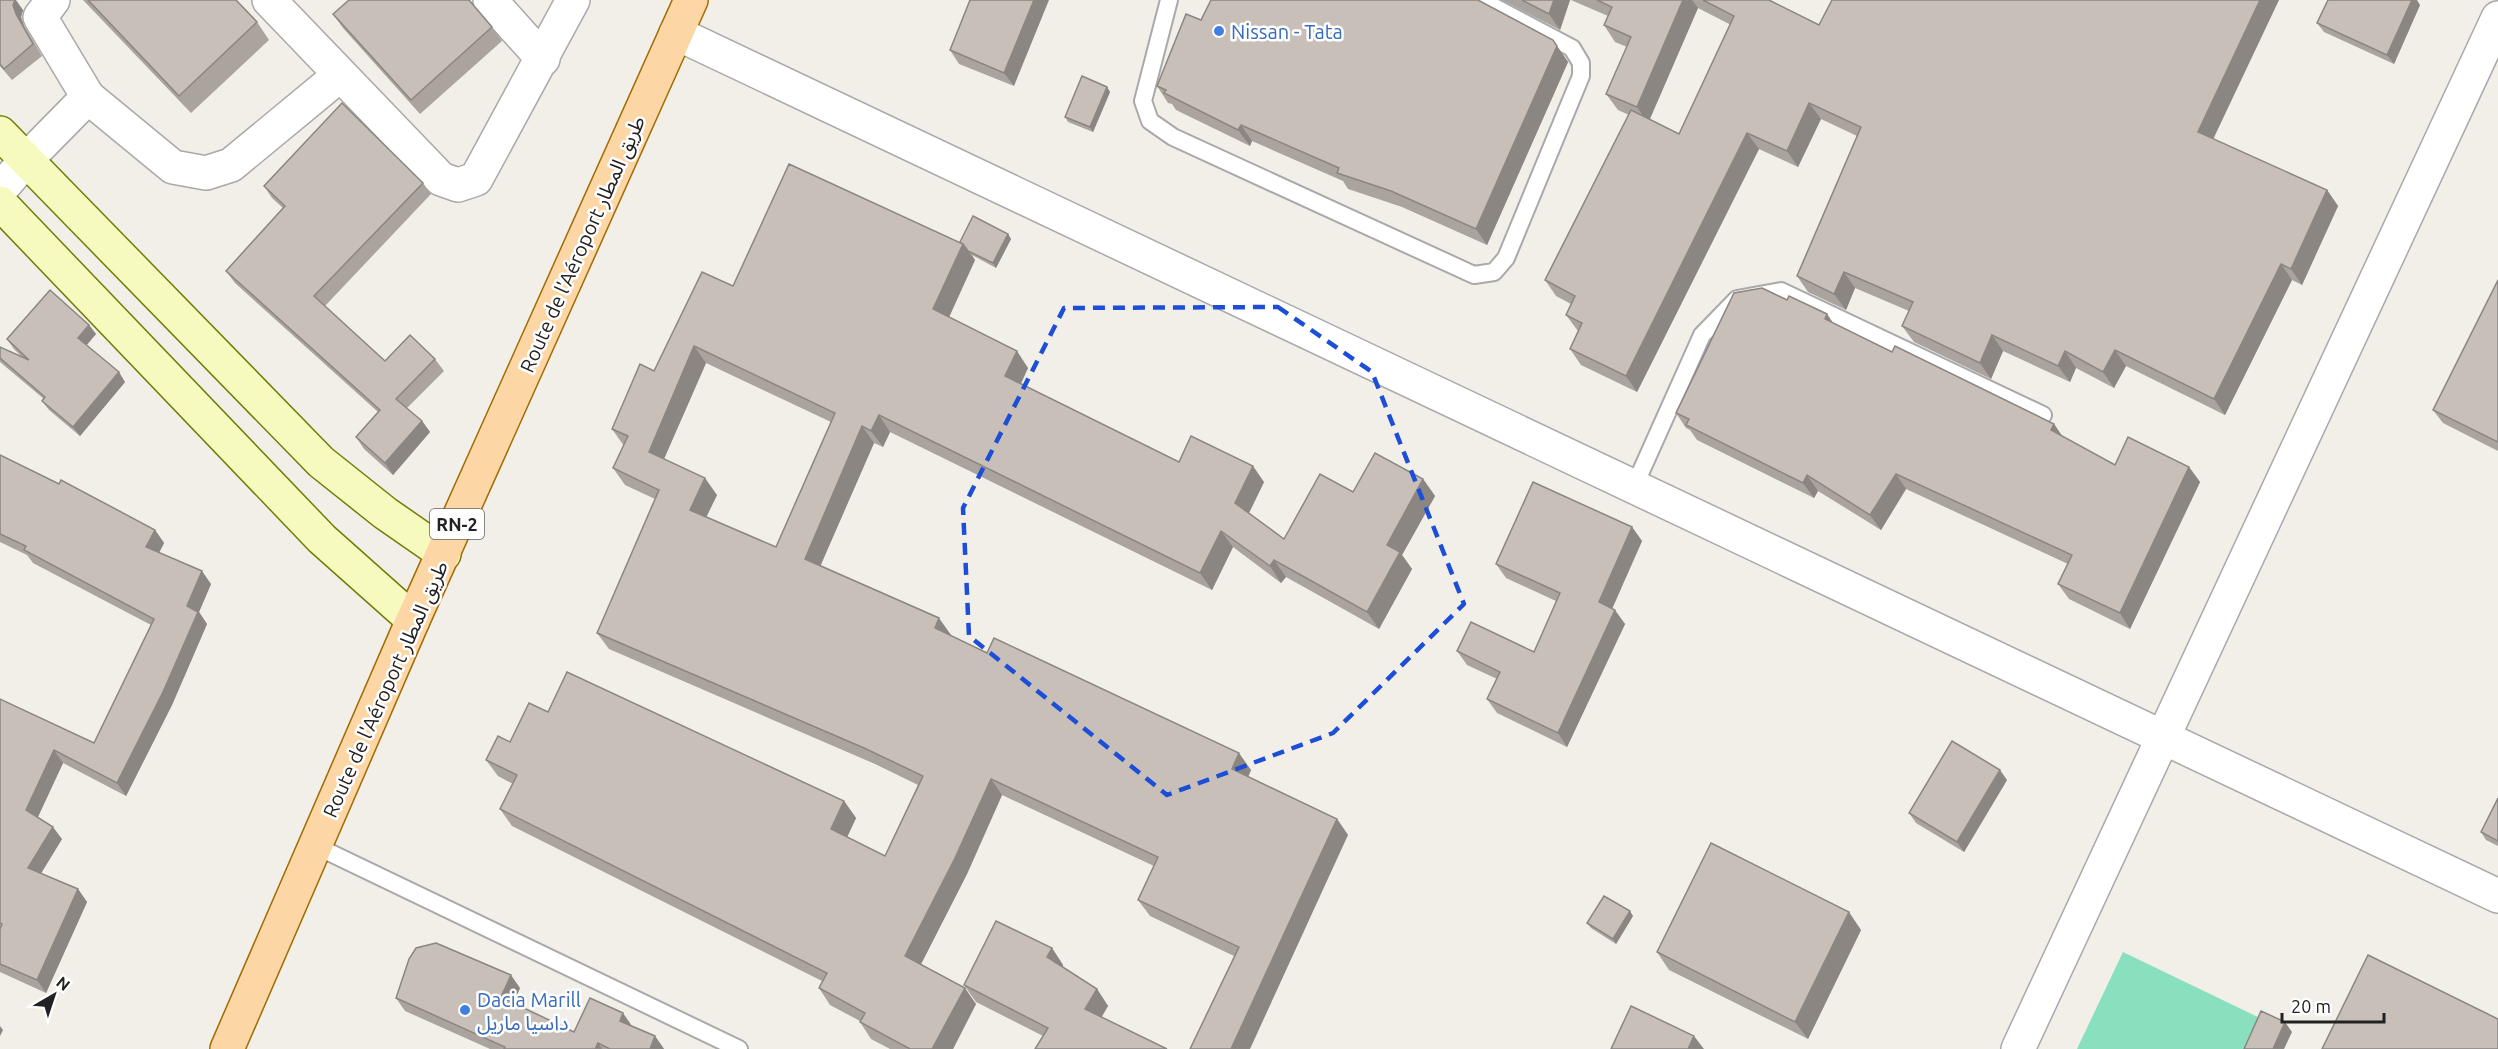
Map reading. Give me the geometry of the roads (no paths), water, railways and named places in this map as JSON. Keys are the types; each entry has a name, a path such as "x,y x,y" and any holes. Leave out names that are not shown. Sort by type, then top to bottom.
{"main road":[{"name":"Route de l'Aéroport طريق المطار","path":"227,1049 413,620 691,0"},
{"path":"0,133 321,462 444,554"},
{"path":"0,203 322,539 413,620"}],"street":[{"path":"490,0 543,59"},
{"path":"288,6 340,75 441,179 458,185 476,179 573,0"},
{"path":"39,6 88,97 173,167 206,173 231,165 340,75"},
{"path":"2019,1049 2498,18"},
{"path":"676,33 2498,896"},
{"path":"0,190 88,97"}],"lane":[{"path":"1169,0 1143,100 1150,121 1173,137 1474,275 1494,272 1506,258 1581,76 1581,63 1572,48 1481,0"},
{"path":"1634,487 1702,334 1737,299 1781,291 2043,415"},
{"path":"316,846 739,1049"}],"place":[{"name":"Nissan - Tata","path":"1219,31"},
{"name":"Dacia Marill داسيا ماريل","path":"465,1010"}]}
